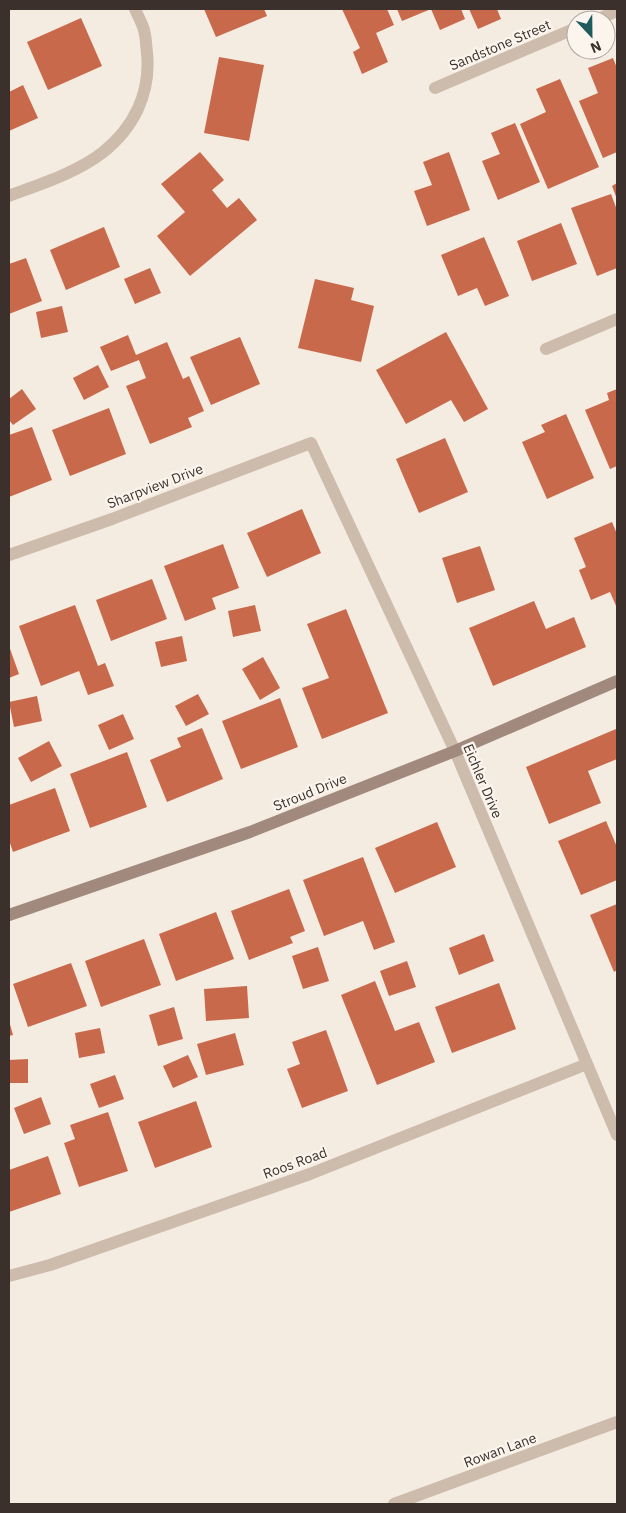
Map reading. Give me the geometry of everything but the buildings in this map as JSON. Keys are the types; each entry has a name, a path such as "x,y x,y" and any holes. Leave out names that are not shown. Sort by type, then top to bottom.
{"street":[{"path":"9,196 52,180 76,168 102,153 123,134 138,111 146,88 148,66 145,32 135,9"},
{"name":"Sandstone Street","path":"435,88 566,32"},
{"path":"546,349 617,318"},
{"name":"Sharpview Drive","path":"9,555 112,519 311,443"},
{"name":"Eichler Drive","path":"311,443 455,751 617,1135"},
{"name":"Stroud Drive","path":"9,915 250,832 455,751 617,681"},
{"name":"Roos Road","path":"9,1276 50,1264 310,1174 587,1064"},
{"name":"Rowan Lane","path":"394,1504 617,1422"}]}
